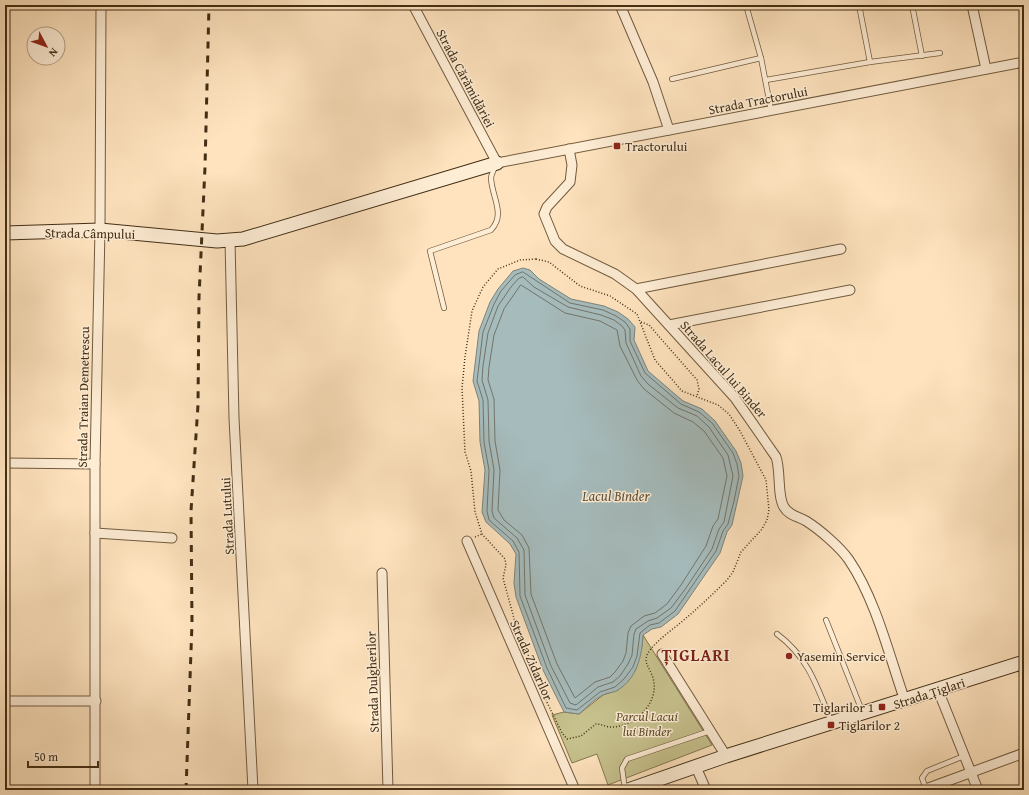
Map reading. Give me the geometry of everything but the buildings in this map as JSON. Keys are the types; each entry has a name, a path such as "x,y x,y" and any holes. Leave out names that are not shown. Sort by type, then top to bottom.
{"street":[{"name":"Strada Traian Demetrescu","path":"95,790 95,464 100,230 101,5"},
{"name":"Strada Cărămidăriei","path":"413,5 497,163"},
{"path":"620,5 653,82 669,130"},
{"path":"972,5 986,69"},
{"name":"Strada Tractorului","path":"497,163 1024,62"},
{"name":"Strada Lacul lui Binder","path":"569,149 572,165 570,182 546,207 544,214 555,241 563,249 615,274 636,289 735,398 772,449 779,466 781,498 784,509 792,516 805,520 819,530 847,558 860,577 905,700"},
{"name":"Strada Câmpului","path":"5,233 100,230 203,240 230,240 256,236 497,163"},
{"name":"Strada Lutului","path":"230,240 234,418 253,790"},
{"path":"636,289 841,249"},
{"path":"669,325 850,290"},
{"path":"5,463 95,464"},
{"path":"95,533 172,538"},
{"name":"Strada Zidarilor","path":"466,541 575,790"},
{"name":"Strada Dulgherilor","path":"382,573 388,790"},
{"path":"662,654 726,756"},
{"name":"Strada Țiglari","path":"627,790 726,756 1024,662"},
{"path":"938,690 978,790"},
{"path":"5,701 96,701"},
{"path":"925,790 1024,753"},
{"path":"696,767 706,790"}],"lane":[{"path":"746,5 762,58 771,110"},
{"path":"858,5 870,62"},
{"path":"912,5 922,56"},
{"path":"766,80 870,62 940,53"},
{"path":"672,79 762,58"},
{"path":"444,308 430,250 490,230 496,224 499,218 491,177 497,163"},
{"path":"826,620 863,713"},
{"path":"777,634 788,642 812,674 832,723"},
{"path":"627,790 622,768 627,759 710,731"},
{"path":"925,790 922,778 927,771 964,756"}],"path":[{"path":"520,260 549,262 580,286 610,296 637,314 648,346 655,360 682,391 697,396 718,405 729,414 740,431 766,480 770,510 767,520 762,529 741,552 733,572 727,580 664,637 646,656 645,661 653,678 654,685 654,695 646,710 623,724 614,727 596,724 581,736 567,739 562,733 539,686 535,670 518,633 504,578 505,559 482,534 475,512 466,452 462,388 471,318 478,296 498,269 520,260"},
{"path":"641,322 649,325 697,380 699,389 697,396"}],"green space":[{"name":"Parcul Lacui lui Binder","path":"643,635 712,745 608,785 597,754 572,763 552,715 564,712 579,714 603,695 618,690 636,669"}],"water":[{"name":"Lacul Binder","path":"523,268 530,270 539,279 571,299 604,306 618,312 628,319 635,327 634,340 648,371 683,401 702,409 715,421 736,451 741,463 743,476 732,525 727,532 720,553 678,614 661,627 652,629 643,635 640,658 630,679 616,691 605,694 593,701 579,714 564,712 543,670 516,597 514,583 516,554 510,544 486,522 482,512 485,470 480,442 479,401 473,381 479,331 490,302 498,289 513,271"}],"railway":[{"path":"186,790 192,623 191,511 198,405 199,297 205,167 209,5"}],"place":[{"name":"Tractorului","path":"617,146"},
{"name":"Yasemin Service","path":"789,656"},
{"name":"Tiglarilor 1","path":"882,707"},
{"name":"Tiglarilor 2","path":"831,725"}],"district":[{"name":"ȚIGLARI","path":"696,655"}]}
